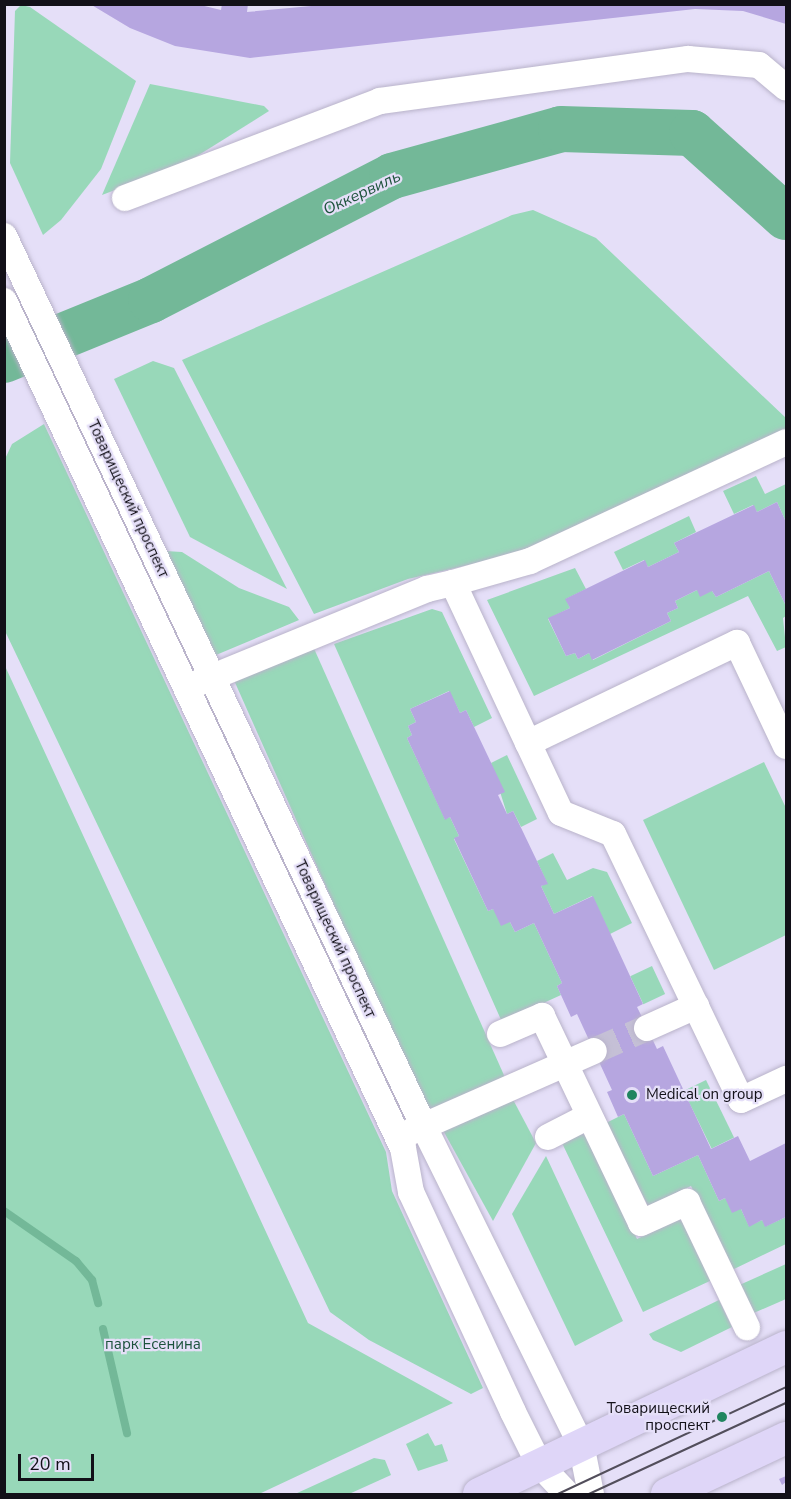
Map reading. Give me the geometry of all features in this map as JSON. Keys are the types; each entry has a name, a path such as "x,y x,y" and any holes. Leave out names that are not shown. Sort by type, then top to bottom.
{"main road":[{"path":"479,1494 581,1443 786,1347"},
{"path":"667,1494 786,1438"}],"street":[{"path":"125,198 380,101 688,59 759,65 786,88"},
{"name":"Товарищеский проспект","path":"4,236 423,1125 581,1443 591,1494"},
{"name":"Товарищеский проспект","path":"4,301 398,1138 411,1191 539,1464 567,1494"},
{"path":"187,689 211,676 427,589 530,561 786,442"},
{"path":"453,583 561,813 613,834 741,1100 786,1079"},
{"path":"528,744 737,643 786,746"},
{"path":"647,1028 696,1006"},
{"path":"500,1034 542,1016 641,1223 687,1202 747,1327"},
{"path":"398,1138 594,1051"},
{"path":"548,1137 589,1116"}],"green space":[{"path":"21,5 30,7 136,81 101,169 61,220 43,235 10,163 15,11"},
{"path":"150,84 264,106 269,111 186,163 102,195"},
{"path":"533,210 596,238 786,418 786,430 532,550 408,579 314,614 182,360 512,215"},
{"path":"153,361 174,368 287,589 190,537 114,379"},
{"path":"44,424 386,1152 392,1191 483,1388 471,1394 369,1340 330,1312 5,631 5,459 12,444"},
{"path":"756,476 765,494 786,484 786,522 777,502 757,512 753,505 734,514 723,491"},
{"path":"689,516 696,532 674,543 679,552 648,567 644,560 623,570 614,552"},
{"path":"165,551 182,552 239,588 289,607 299,620 216,655"},
{"path":"575,568 586,589 566,599 570,608 548,619 566,656 575,653 578,659 589,653 593,660 671,621 667,613 678,608 675,601 697,590 712,591 716,597 769,571 786,606 786,616 783,618 786,647 777,651 748,596 534,696 487,600"},
{"path":"432,609 442,612 492,718 474,727 466,710 460,713 449,691 410,709 416,722 408,726 412,735 407,738 445,819 450,817 459,836 454,839 488,911 493,909 510,922 515,932 534,923 562,983 557,986 561,995 502,1022 334,644"},
{"path":"312,644 505,1077 426,1112 233,679"},
{"name":"парк Есенина","path":"5,666 308,1323 453,1403 259,1494 5,1494"},
{"path":"507,755 537,819 521,827 513,811 507,814 491,763"},
{"path":"764,762 786,808 786,935 714,970 643,820"},
{"path":"553,853 567,880 593,868 607,872 632,923 610,934 592,896 554,914 541,886 547,883 537,861"},
{"path":"652,966 665,994 643,1004 630,976"},
{"path":"706,1080 734,1138 712,1148 684,1091"},
{"path":"509,1092 536,1143 493,1221 439,1123"},
{"path":"624,1114 653,1176 698,1155 719,1201 725,1198 741,1209 749,1226 762,1220 766,1226 786,1217 786,1244 732,1270 691,1186 648,1206 606,1123"},
{"path":"585,1132 637,1239 682,1218 712,1280 643,1312 562,1143"},
{"path":"546,1156 623,1321 575,1346 512,1214"},
{"path":"786,1264 786,1299 749,1315 735,1287"},
{"path":"719,1300 732,1327 681,1352 653,1340 649,1334"},
{"path":"428,1433 435,1446 442,1444 448,1461 418,1471 406,1444"},
{"path":"374,1458 385,1460 391,1475 349,1494 295,1494"}],"building":[{"path":"90,4 196,4 221,10 222,4 248,4 247,12 333,4 786,4 786,24 743,11 695,9 250,58 175,46 130,28"},
{"path":"777,502 786,522 786,606 769,571 716,597 712,591 700,597 697,590 675,601 678,608 667,613 671,621 592,660 589,653 578,659 575,653 566,656 548,618 570,608 565,599 645,560 648,567 679,552 674,543 754,505 757,512"},
{"path":"450,691 460,713 466,710 505,792 498,795 507,814 513,811 548,884 541,886 554,914 593,896 643,1004 637,1007 657,1049 663,1046 711,1149 738,1136 750,1161 786,1143 786,1217 765,1227 762,1220 749,1227 741,1209 732,1213 725,1198 719,1201 698,1155 653,1176 624,1114 618,1117 607,1092 612,1090 577,1014 571,1017 557,986 562,983 534,923 515,932 510,922 501,926 493,909 488,911 454,838 459,836 450,817 445,820 407,738 412,735 408,726 416,722 410,709"},
{"path":"786,1476 786,1482 782,1485 779,1479"}],"waterway":[{"name":"Оккервиль","path":"4,360 151,300 392,176 561,129 692,133 786,217"},
{"path":"4,1211 76,1261 92,1280 98,1303"},
{"path":"103,1329 127,1433"}],"tunnel":[{"path":"594,1051 647,1028"}],"tram line":[{"path":"558,1494 786,1387"},
{"path":"589,1494 786,1403"}],"place":[{"name":"Medical on group","path":"632,1095"},
{"name":"Товарищеский проспект","path":"722,1417"}]}
